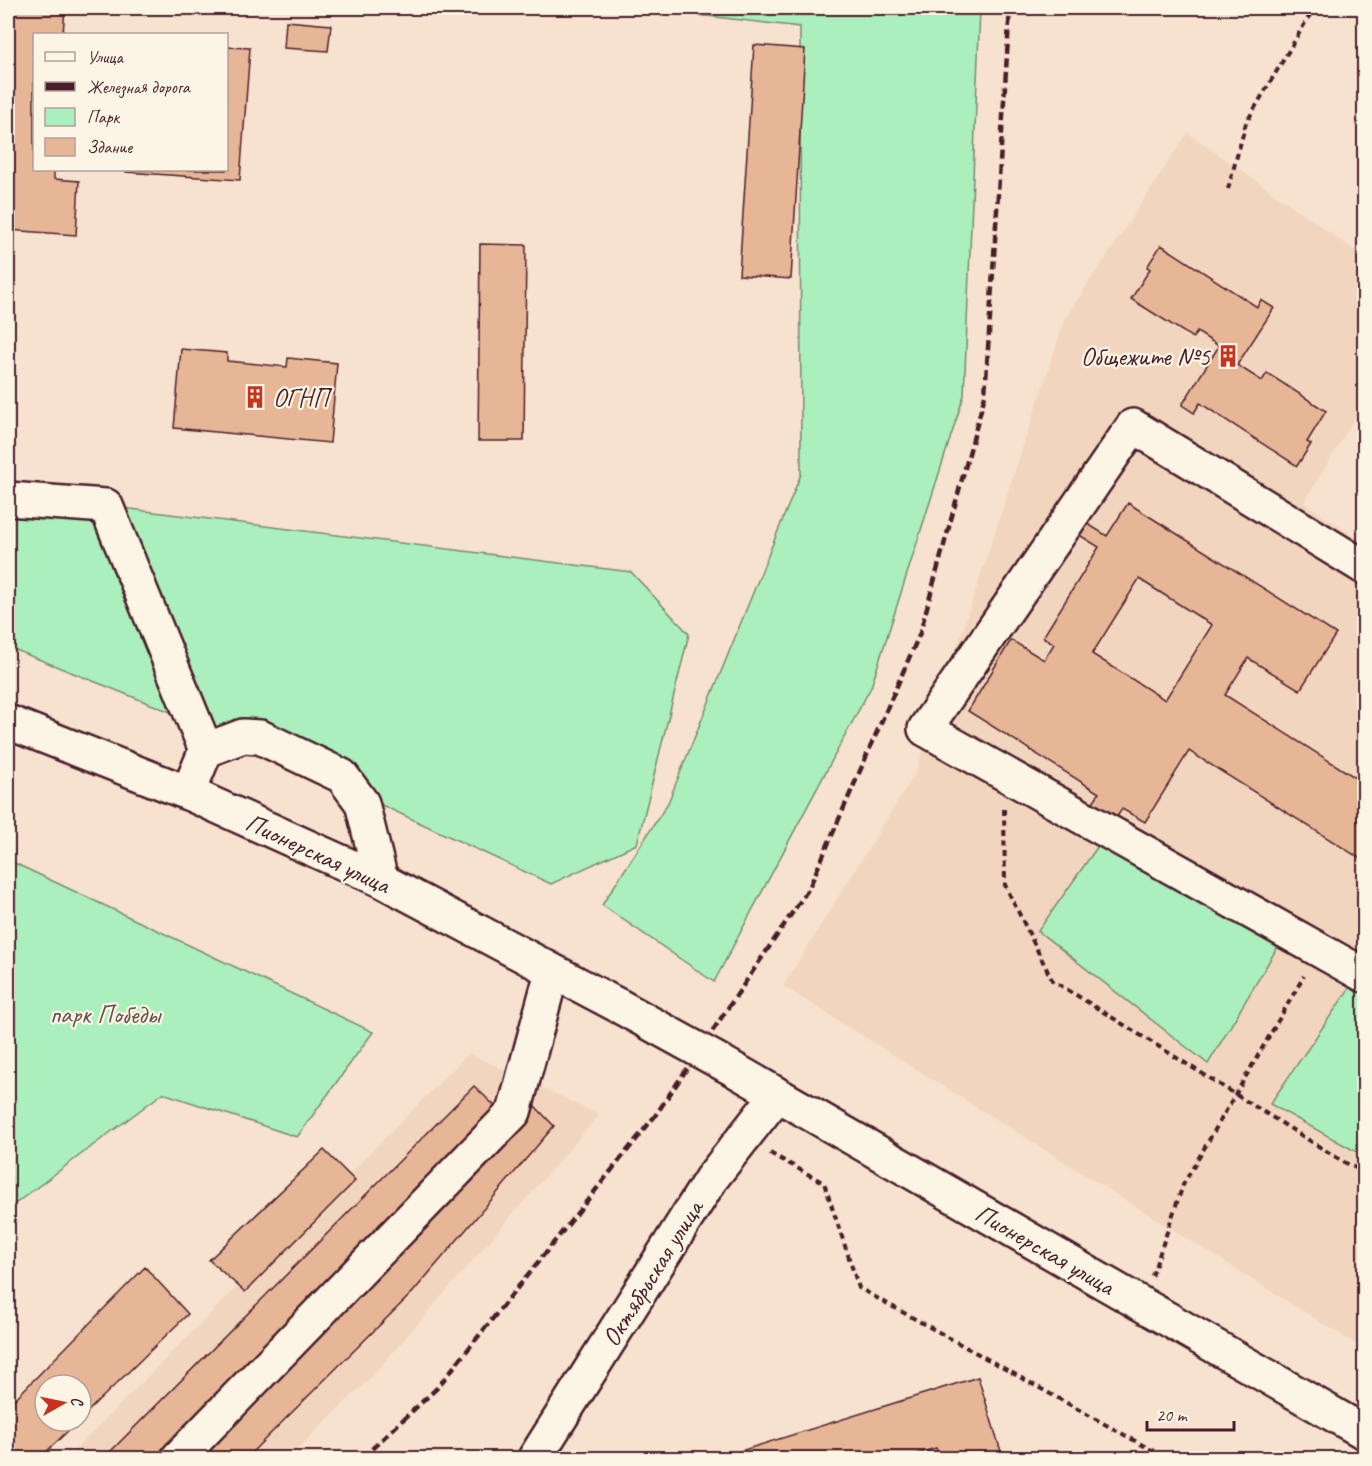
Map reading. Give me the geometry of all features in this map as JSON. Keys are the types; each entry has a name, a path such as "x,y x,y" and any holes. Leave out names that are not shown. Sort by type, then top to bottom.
{"main road":[{"path":"1365,567 1133,426 925,729 1365,975"},
{"path":"8,500 105,506 206,750 188,793"},
{"name":"Пионерская улица","path":"8,722 188,793 381,880 726,1065 1365,1432"},
{"path":"206,750 243,736 260,737 342,776 362,803 381,880"},
{"path":"178,1458 514,1112 552,972"},
{"name":"Октябрьская улица","path":"535,1458 711,1179 777,1095"}],"path":[{"path":"1228,189 1246,123 1314,8"},
{"path":"1003,773 1005,885 1052,980 1344,1162 1365,1172"},
{"path":"1151,1280 1183,1185 1320,950"},
{"path":"744,1138 824,1183 859,1288 1166,1458"}],"shaded area":[{"path":"1188,133 1364,257 1364,402 1304,503 1364,543 1364,1349 783,986 916,772 1065,319"},
{"path":"469,1053 599,1115 374,1374 288,1458 67,1458"}],"green space":[{"path":"638,8 980,8 964,395 871,687 714,982 602,905 668,803 801,474 800,27"},
{"path":"8,496 43,498 631,572 689,634 637,844 551,884 253,745 8,647"},
{"path":"1098,846 1280,943 1208,1064 1038,931"},
{"name":"парк Победы","path":"8,860 373,1032 297,1137 163,1093 8,1209"},
{"path":"1353,983 1364,990 1364,1156 1270,1104"}],"building":[{"path":"8,8 65,8 63,33 33,33 33,171 54,171 54,179 79,181 76,235 8,230"},
{"path":"286,21 331,25 328,51 284,48"},
{"path":"754,45 805,49 791,279 739,275"},
{"path":"228,47 250,48 240,180 126,172 228,171"},
{"path":"480,244 526,245 524,441 478,441"},
{"name":"Общежите №5","path":"1161,245 1257,307 1261,300 1274,308 1237,365 1262,381 1267,373 1326,411 1307,442 1311,444 1297,466 1200,403 1194,413 1182,405 1219,346 1197,332 1193,338 1131,299 1150,269 1147,267"},
{"name":"ОГНП","path":"181,349 227,353 227,361 287,367 288,358 337,363 330,443 174,428"},
{"path":"1128,503 1336,634 1300,690 1248,658 1225,695 1364,783 1364,861 1189,751 1145,822 1122,809 1116,818 1092,804 1099,793 968,711 1011,640 1044,660 1054,644 1043,637 1099,547 1076,533 1083,521 1107,536","holes":["1139,579 1212,625 1165,700 1092,654"]},
{"path":"474,1086 497,1108 159,1458 104,1458"},
{"path":"533,1104 554,1126 413,1292 246,1458 195,1458 387,1267"},
{"path":"324,1150 355,1181 245,1292 209,1260"},
{"path":"145,1267 188,1314 93,1406 93,1373 41,1373"},
{"path":"978,1377 1003,1458 939,1458 936,1448 904,1458 718,1458"},
{"path":"33,1381 33,1433 66,1433 40,1458 8,1458 8,1406"}],"railway":[{"path":"362,1458 437,1388 655,1116 809,888 920,633 985,395 1010,8"}],"place":[{"name":"Общежите №5","path":"1228,356"},
{"name":"ОГНП","path":"255,397"}]}
